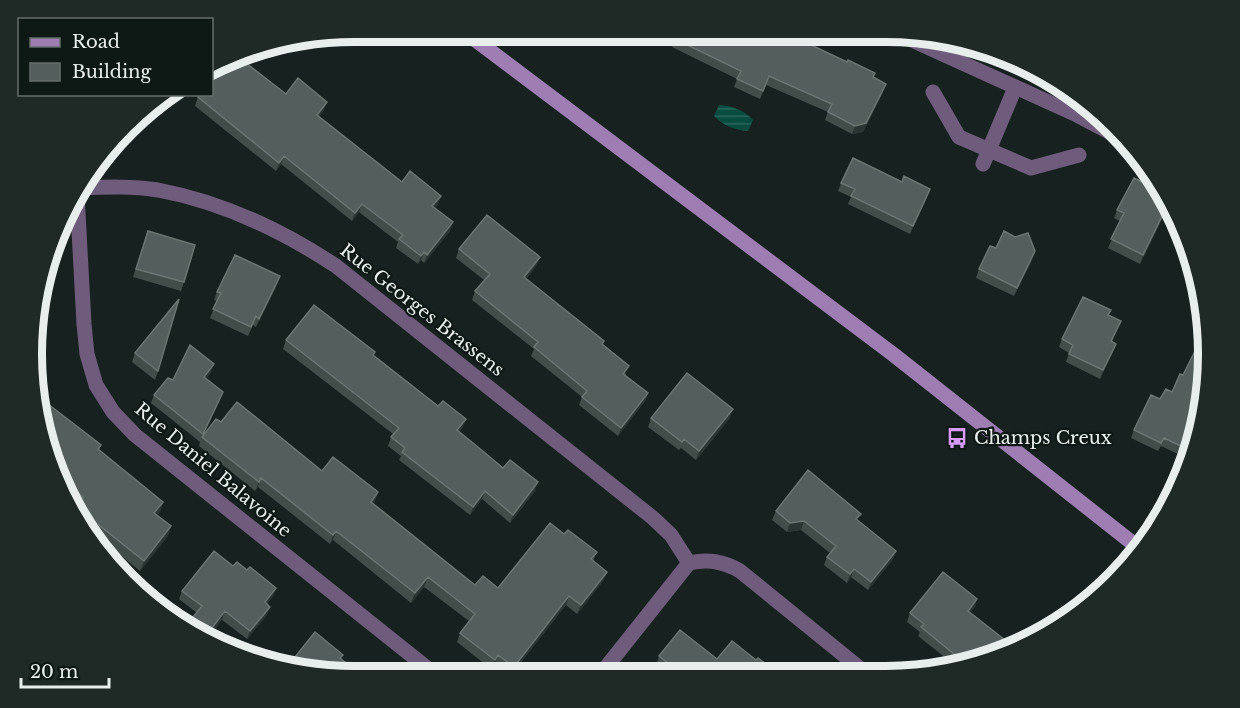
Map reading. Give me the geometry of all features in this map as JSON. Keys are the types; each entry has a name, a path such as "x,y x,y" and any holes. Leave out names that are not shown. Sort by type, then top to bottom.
{"main road":[{"path":"478,42 894,355 1134,544"}],"street":[{"path":"921,44 1015,88 1079,110 1092,119"},
{"path":"986,157 1015,88"},
{"path":"933,92 959,137 986,157 1030,168 1079,155"},
{"name":"Rue Georges Brassens","path":"91,188 158,190 187,197 237,214 281,233 312,250 336,266 653,518 671,535 689,563"},
{"name":"Rue Daniel Balavoine","path":"78,209 87,354 96,385 113,412 135,435 425,666"},
{"path":"607,666 689,563 704,560 730,565 740,571 857,666"}],"shaded area":[{"path":"719,105 738,109 753,120 748,131 730,127 714,116"}],"building":[{"path":"681,42 805,42 875,73 873,77 886,84 866,123 855,126 828,112 832,104 769,76 763,91 737,79 741,71"},
{"path":"245,62 286,94 298,78 327,102 317,115 402,182 410,171 441,196 432,206 453,222 427,255 424,252 421,256 399,239 403,235 362,204 355,213 284,156 279,163 198,97 213,96 213,79 217,74"},
{"path":"853,158 902,182 904,176 930,189 913,226 851,196 855,189 841,183"},
{"path":"1134,178 1147,184 1156,198 1164,212 1143,255 1111,239 1124,213 1117,210"},
{"path":"487,215 540,257 524,277 604,341 602,344 629,366 623,374 648,393 621,428 582,397 587,391 534,347 538,342 475,291 490,274 459,249"},
{"path":"148,231 195,245 184,282 136,269"},
{"path":"1004,231 1015,237 1028,233 1035,251 1017,288 979,269 990,246 996,248"},
{"path":"235,255 280,276 259,319 256,316 251,327 213,309 221,293 217,292"},
{"path":"1083,297 1111,310 1108,315 1121,321 1111,341 1116,344 1103,370 1069,354 1073,345 1062,339"},
{"path":"179,299 158,371 135,353"},
{"path":"314,305 375,352 373,355 438,406 443,401 466,419 457,430 503,468 510,460 538,482 513,515 485,491 473,507 402,452 405,448 391,437 399,428 286,340"},
{"path":"190,345 214,364 204,377 223,392 203,434 154,395 168,378 173,380"},
{"path":"1198,346 1195,395 1183,447 1164,438 1161,443 1134,430 1151,395 1160,399 1166,389 1172,392 1180,374 1183,375"},
{"path":"687,373 733,409 699,451 684,439 682,442 651,418"},
{"path":"237,402 322,471 333,457 378,492 371,502 475,585 483,576 498,588 550,523 564,534 568,530 597,552 591,559 607,572 581,605 569,596 515,666 498,655 495,660 460,633 475,614 428,577 415,593 336,531 333,535 261,478 259,482 202,437 216,419 221,422"},
{"path":"48,404 101,445 98,449 163,502 154,513 171,526 144,561 88,517 80,502 83,497 72,488 66,473 53,435"},
{"path":"808,470 861,514 856,519 896,551 871,582 854,569 850,574 827,557 836,546 804,521 790,523 776,511"},
{"path":"214,551 233,566 237,562 247,570 250,567 276,588 265,602 270,607 250,631 225,611 210,631 198,624 191,620 202,606 182,591"},
{"path":"943,572 977,599 968,611 1007,641 955,658 955,655 921,627 924,624 910,613"},
{"path":"680,630 717,659 732,641 756,660 758,658 768,666 671,666 659,656"},
{"path":"315,632 343,655 340,658 350,666 313,663 293,660"}],"place":[{"name":"Champs Creux","path":"957,438"}]}
